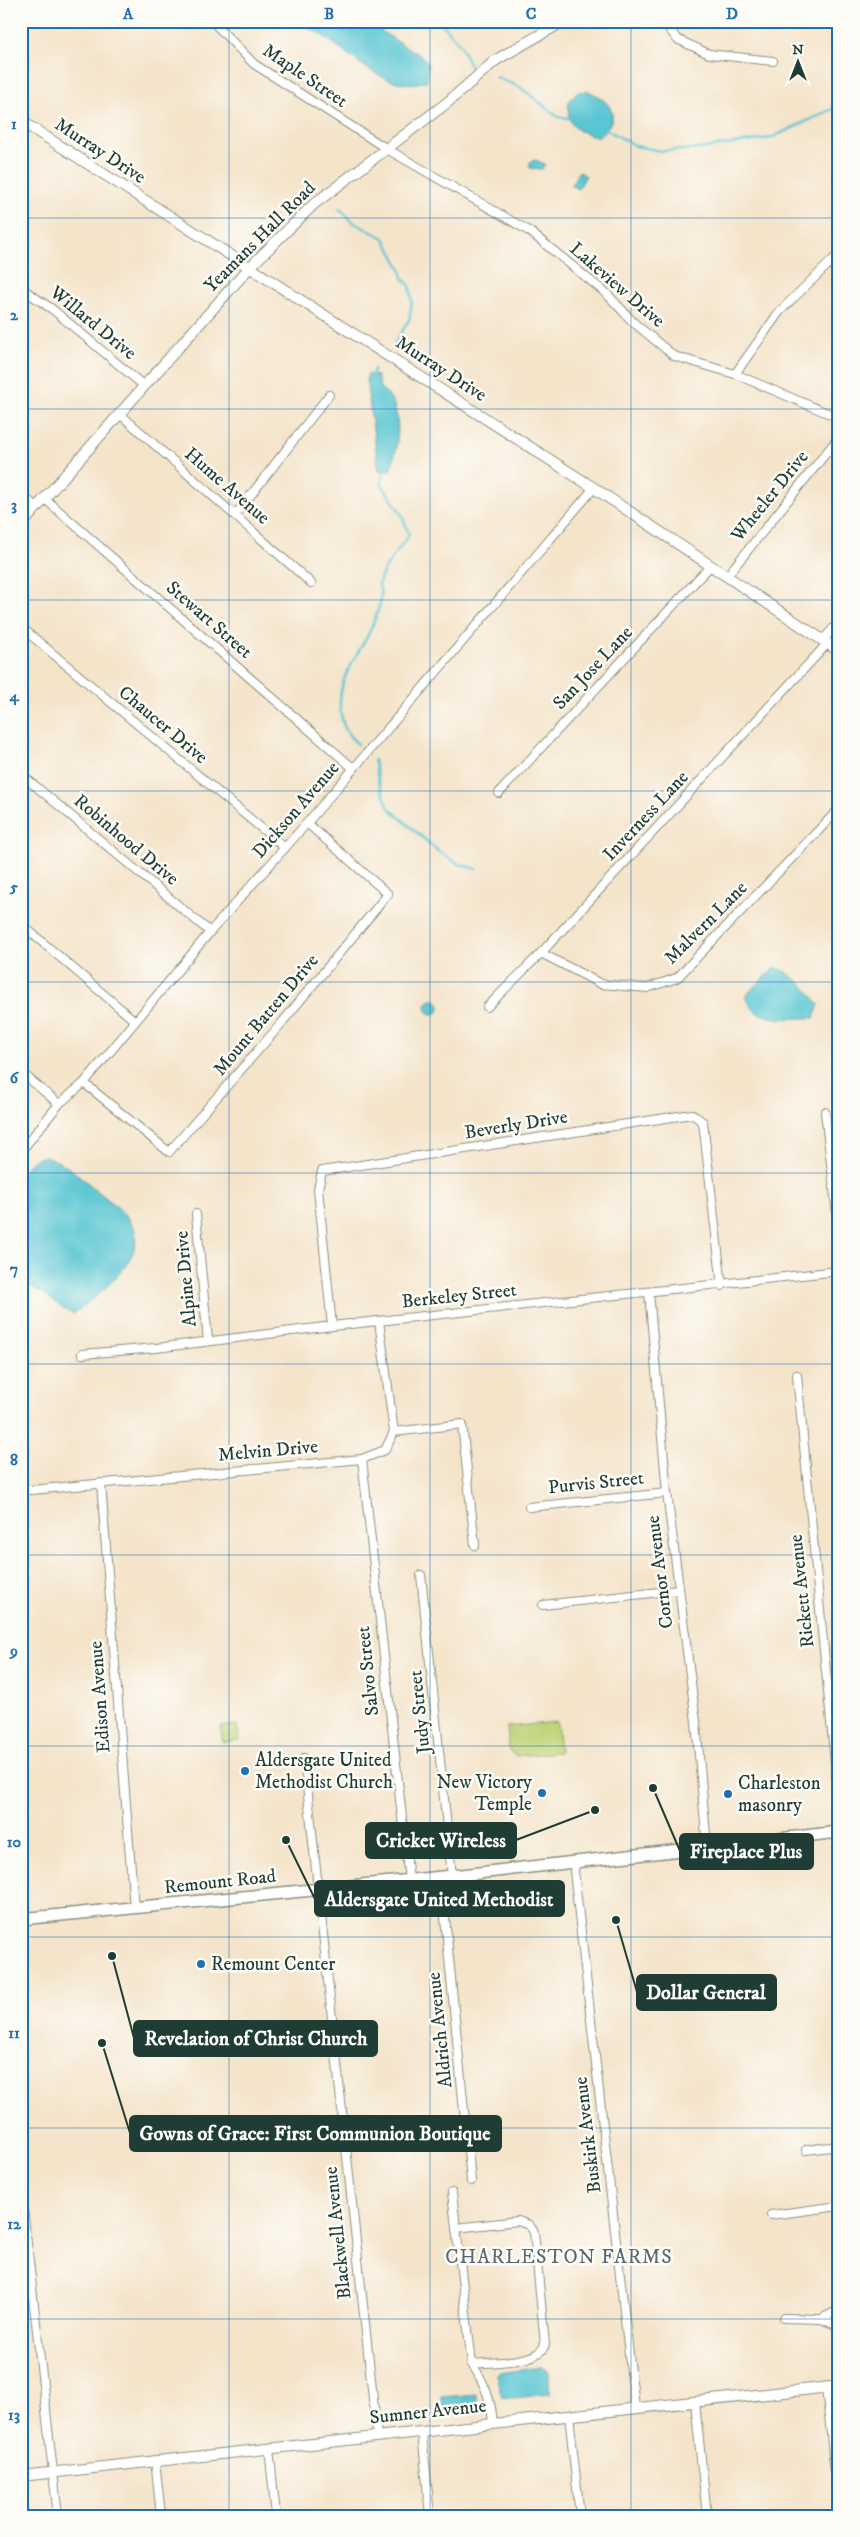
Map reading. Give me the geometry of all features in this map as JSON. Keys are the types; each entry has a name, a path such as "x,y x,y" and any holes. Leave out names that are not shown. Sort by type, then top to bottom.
{"main road":[{"name":"Remount Road","path":"21,1919 318,1890 839,1832"}],"street":[{"name":"Maple Street","path":"212,21 254,64 386,149"},
{"name":"Yeamans Hall Road","path":"21,525 120,414 143,385 249,268 314,204 448,102 496,60 547,25 564,21"},
{"path":"662,21 677,38 709,54 774,61"},
{"name":"Murray Drive","path":"21,120 594,488 839,651"},
{"name":"Lakeview Drive","path":"386,149 529,231 607,294 633,322 674,356 735,374 839,418"},
{"path":"735,374 780,311 839,254"},
{"name":"Willard Drive","path":"21,288 52,309 143,385"},
{"path":"236,514 329,395"},
{"name":"Hume Avenue","path":"120,414 236,514 311,583"},
{"name":"Wheeler Drive","path":"727,576 839,437"},
{"name":"Dickson Avenue","path":"21,1151 59,1104 84,1083 210,932 307,823 594,488"},
{"path":"21,494 36,507"},
{"name":"Stewart Street","path":"44,498 353,768"},
{"name":"San Jose Lane","path":"499,793 711,565"},
{"name":"Inverness Lane","path":"486,1007 541,952 824,642 839,622"},
{"name":"Chaucer Drive","path":"21,627 285,848"},
{"name":"Robinhood Drive","path":"21,774 210,932"},
{"name":"Malvern Lane","path":"541,952 601,984 648,988 677,978 839,809"},
{"name":"Mount Batten Drive","path":"84,1083 169,1152 280,1026 388,894 307,823"},
{"path":"21,924 135,1021"},
{"path":"21,1072 59,1104"},
{"path":"825,1112 839,1231"},
{"name":"Beverly Drive","path":"332,1326 318,1189 322,1171 692,1114 703,1122 722,1286"},
{"name":"Alpine Drive","path":"196,1214 208,1341"},
{"name":"Berkeley Street","path":"82,1354 722,1286 839,1271"},
{"name":"Cornor Avenue","path":"649,1293 667,1492 696,1722 707,1846"},
{"path":"379,1321 394,1432 462,1424 475,1545"},
{"name":"Rickett Avenue","path":"797,1375 839,1804"},
{"name":"Melvin Drive","path":"21,1491 362,1459 385,1450 394,1432"},
{"name":"Salvo Street","path":"362,1459 409,1880"},
{"name":"Edison Avenue","path":"101,1483 134,1908"},
{"name":"Purvis Street","path":"529,1507 667,1492"},
{"name":"Judy Street","path":"421,1575 446,1876"},
{"path":"543,1605 678,1590"},
{"name":"Blackwell Avenue","path":"304,1758 377,2436"},
{"name":"Buskirk Avenue","path":"576,1860 574,1871 635,2407"},
{"name":"Aldrich Avenue","path":"446,1876 471,2181"},
{"path":"806,2150 839,2146"},
{"path":"21,2191 58,2516"},
{"path":"452,2193 472,2364 489,2393 493,2423"},
{"path":"771,2215 839,2206"},
{"path":"456,2228 518,2221 526,2223 534,2232 544,2349 535,2356 472,2364"},
{"path":"821,2319 839,2310"},
{"path":"784,2318 821,2319 839,2326"},
{"name":"Sumner Avenue","path":"21,2476 839,2386"},
{"path":"826,2387 839,2512"},
{"path":"695,2402 707,2516"},
{"path":"569,2415 580,2516"},
{"path":"422,2432 430,2516"},
{"path":"269,2448 276,2516"},
{"path":"155,2460 161,2516"}],"green space":[{"path":"557,1722 560,1752 516,1756 509,1751 507,1727"},
{"path":"237,1725 240,1740 223,1742 220,1727"}],"water":[{"path":"305,21 365,21 424,58 428,64 427,81 410,84 393,81 378,75 335,44 306,27"},
{"path":"588,91 603,100 611,111 610,123 606,130 598,137 578,130 569,117 569,101 578,92"},
{"path":"535,160 545,164 542,169 530,168 530,162"},
{"path":"579,171 586,176 578,189 571,185"},
{"path":"368,374 377,376 380,388 388,395 397,414 396,450 390,471 379,471 366,380"},
{"path":"776,967 795,978 815,999 819,1005 814,1018 774,1018 753,1009 746,995"},
{"path":"433,1000 438,1002 440,1007 438,1012 433,1014 428,1012 426,1007 428,1002"},
{"path":"45,1156 80,1176 118,1208 134,1228 136,1240 133,1252 126,1265 117,1277 73,1314 42,1293 21,1284 21,1173 33,1160"},
{"path":"541,2367 549,2372 549,2394 516,2398 502,2397 496,2375"},
{"path":"477,2394 478,2408 443,2412 442,2397"}],"waterway":[{"path":"440,21 461,46 472,70"},
{"path":"496,77 520,87 558,117 569,118"},
{"path":"607,130 636,146 661,151 699,149 771,138 839,106"},
{"path":"339,208 354,223 384,238 401,269 403,278 410,286 412,302 409,320 393,346"},
{"path":"372,375 374,369"},
{"path":"358,744 352,739 343,723 340,705 341,692 348,669 367,636 378,610 381,599 379,584 383,572 409,535 402,515 381,483 384,471"},
{"path":"374,760 379,783 389,808 439,852 459,864 476,869"}],"place":[{"name":"Aldersgate United Methodist Church","path":"245,1771"},
{"name":"Fireplace Plus","path":"653,1788"},
{"name":"New Victory Temple","path":"542,1793"},
{"name":"Charleston masonry","path":"728,1794"},
{"name":"Cricket Wireless","path":"595,1810"},
{"name":"Aldersgate United Methodist","path":"286,1840"},
{"name":"Dollar General","path":"616,1920"},
{"name":"Revelation of Christ Church","path":"112,1956"},
{"name":"Remount Center","path":"201,1964"},
{"name":"Gowns of Grace: First Communion Boutique","path":"102,2043"}],"district":[{"name":"CHARLESTON FARMS","path":"559,2257"}]}
